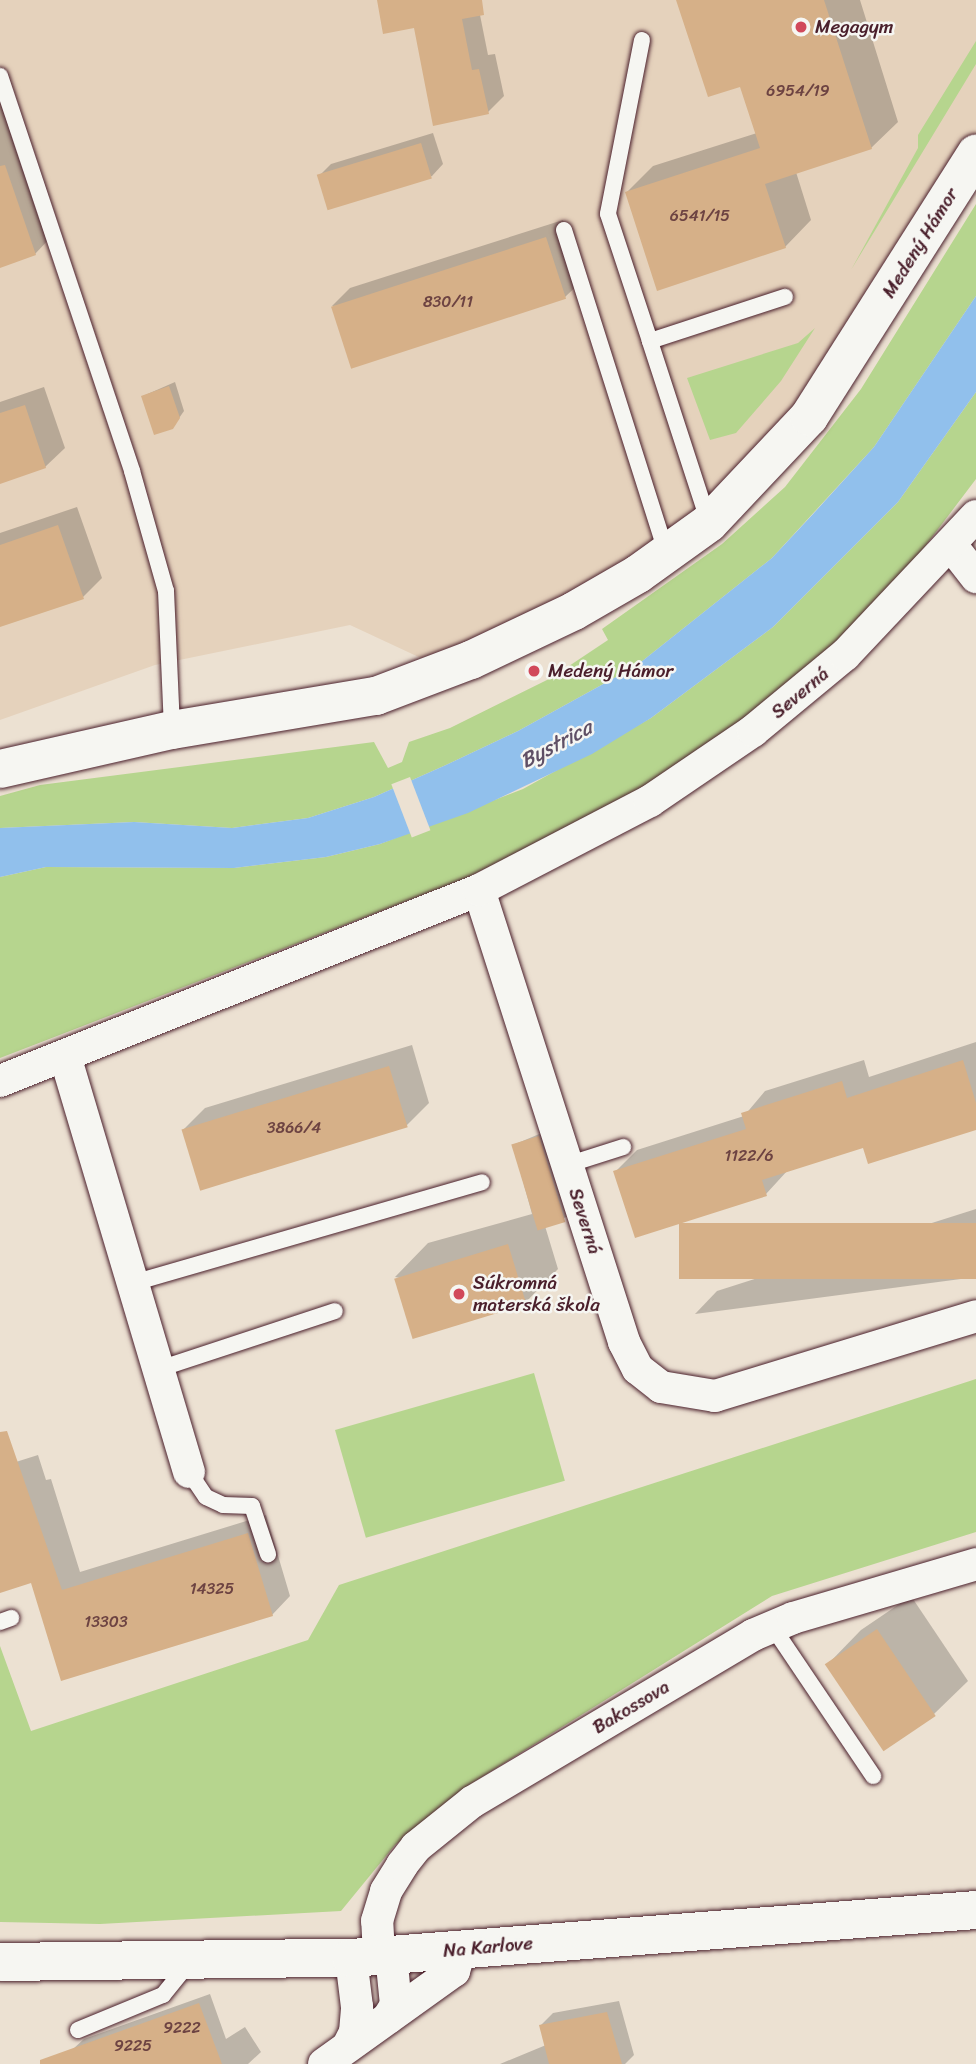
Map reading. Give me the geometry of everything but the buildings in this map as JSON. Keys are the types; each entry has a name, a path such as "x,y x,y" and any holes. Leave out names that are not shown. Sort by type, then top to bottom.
{"street":[{"name":"Medený Hámor","path":"0,769 172,730 376,696 471,660 574,611 667,554 709,523 808,417 976,154"},
{"name":"Severná","path":"0,1081 478,890 629,813 753,731 845,655 976,516"},
{"path":"951,545 976,577"},
{"name":"Severná","path":"478,890 624,1342 638,1369 661,1387 715,1396 737,1392 976,1316"},
{"path":"65,1056 190,1472"},
{"name":"Bakossova","path":"336,2055 355,2032 357,2007 374,1956 377,1921 386,1891 416,1847 472,1802 772,1626 976,1564"},
{"name":"Na Karlove","path":"0,1962 189,1962 374,1956 976,1910"},
{"name":"Bakossova","path":"336,2055 454,1970 460,1950"},
{"name":"Bakossova","path":"374,1956 396,2005 388,2018"}],"lane":[{"path":"642,40 608,214 709,523"},
{"path":"0,76 132,471 166,591 172,730"},
{"path":"564,230 667,554"},
{"path":"650,341 786,297"},
{"path":"567,1165 624,1147"},
{"path":"133,1283 482,1182"},
{"path":"159,1369 335,1311"},
{"path":"190,1472 206,1497 223,1505 252,1506 268,1554"},
{"path":"772,1626 873,1776"},
{"path":"78,2030 163,1995 189,1962"}],"shaded area":[{"path":"0,0 976,0 976,184 813,439 453,673 350,625 155,665 0,720"}],"green space":[{"path":"976,41 976,64 851,270 918,148 918,135"},
{"path":"976,204 976,296 874,447 772,558 636,666 518,731 446,765 374,797 308,818 232,828 134,822 0,828 0,796 40,785 374,742 388,768 402,762 409,742 450,728 551,678 608,640 602,629 722,544 785,487 861,389"},
{"path":"815,328 781,381 736,433 710,440 687,378 798,343"},
{"path":"976,392 976,479 886,598 766,711 640,794 466,878 0,1058 0,877 46,867 234,868 326,857 380,844 523,789 651,718 773,627 898,502"},
{"path":"534,1373 565,1481 366,1538 335,1430"},
{"path":"976,1379 976,1532 772,1596 469,1785 395,1845 341,1911 100,1924 0,1922 0,1646 31,1731 308,1640 339,1585"}],"water":[{"name":"Bystrica","path":"976,296 976,392 898,502 773,627 651,718 592,754 468,813 380,844 326,857 234,868 46,867 0,877 0,828 134,822 232,828 308,818 374,797 446,765 518,731 636,666 772,558 814,513 874,447"}],"pier":[{"path":"410,777 430,830 412,837 391,784"}],"place":[{"name":"Megagym","path":"801,27"},
{"name":"Medený Hámor","path":"534,671"},
{"name":"Súkromná materská škola","path":"459,1294"}]}
